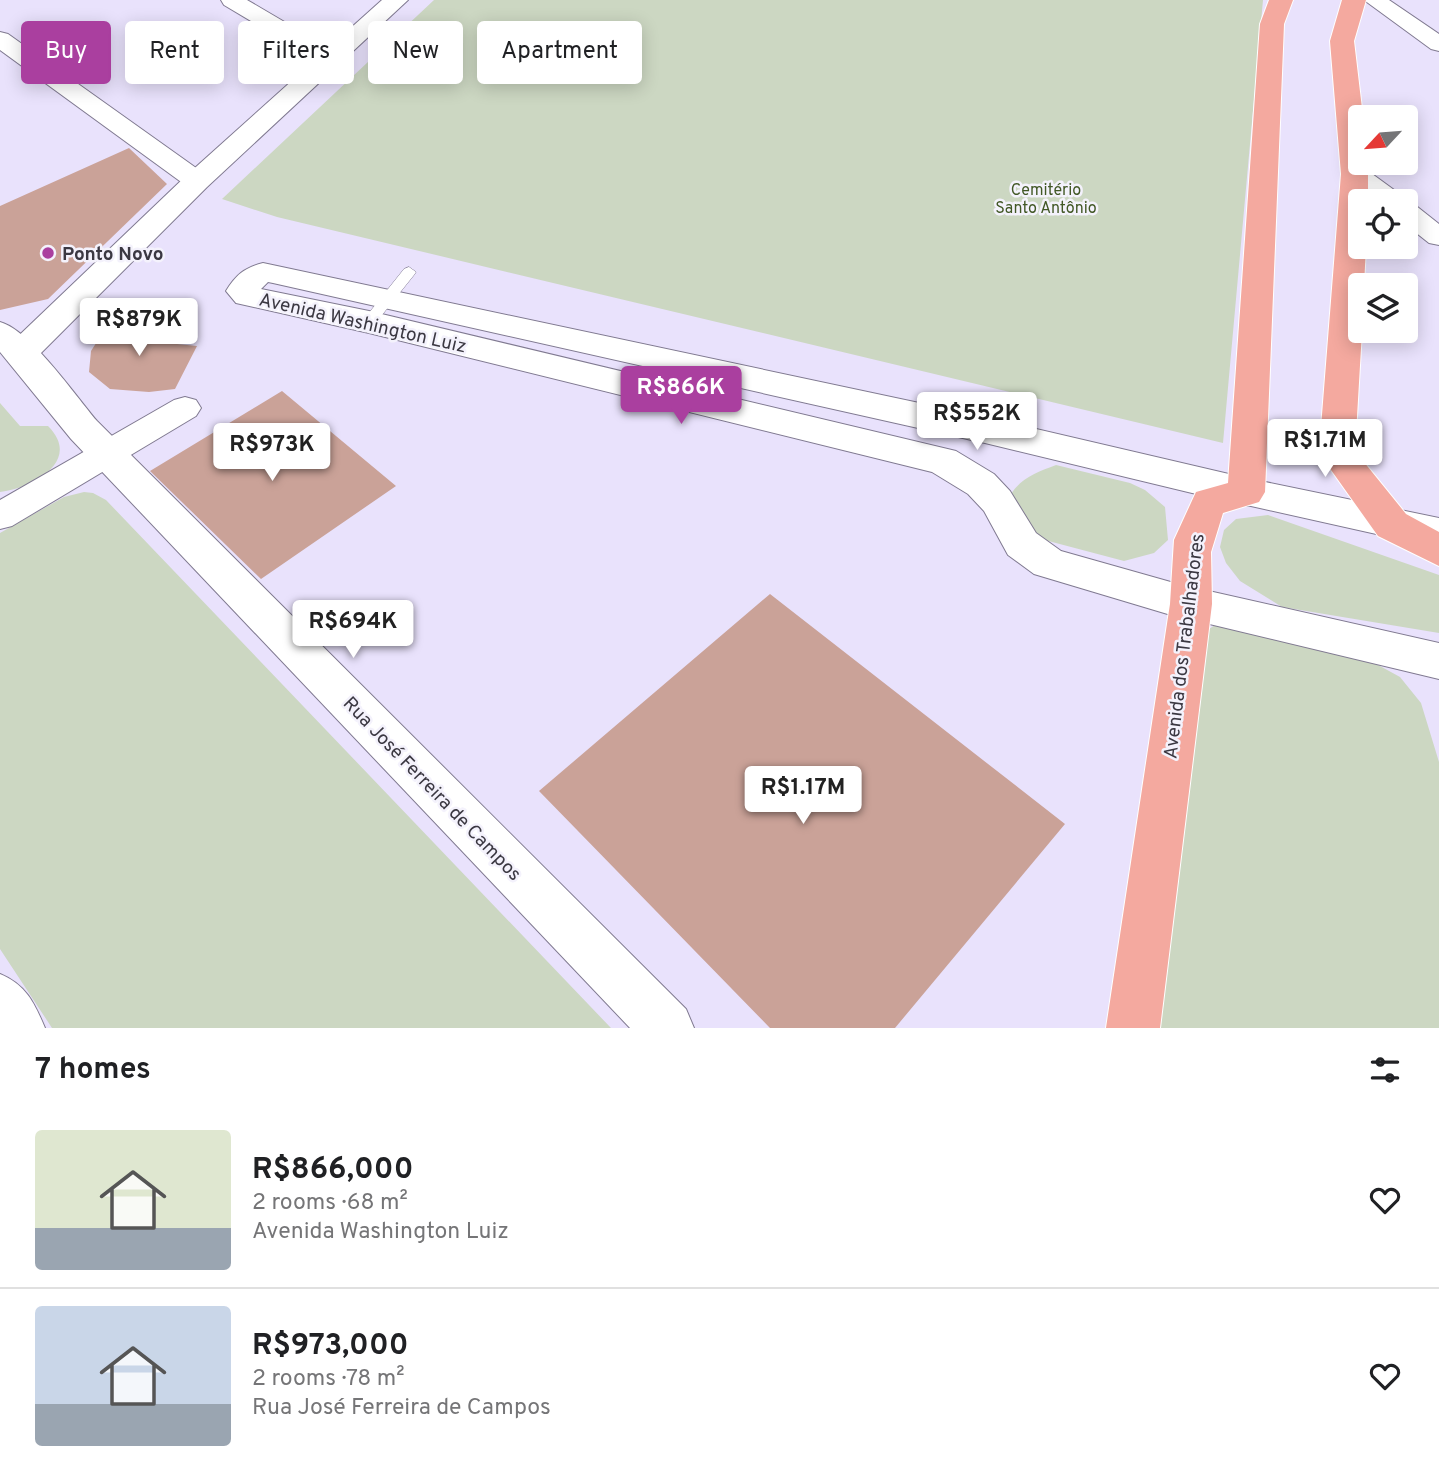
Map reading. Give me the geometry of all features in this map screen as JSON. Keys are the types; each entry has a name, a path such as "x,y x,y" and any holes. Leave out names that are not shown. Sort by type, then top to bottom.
{"main road":[{"path":"1246,492 1272,24 1281,0"},
{"path":"1348,105 1342,41 1354,0"},
{"path":"1355,175 1337,453 1392,525 1439,550"},
{"name":"Avenida dos Trabalhadores","path":"1133,1028 1191,604 1190,548 1195,527 1209,502 1246,492"}],"street":[{"path":"232,0 267,21"},
{"path":"354,38 396,0"},
{"path":"1375,0 1439,44"},
{"path":"0,39 21,55"},
{"path":"0,65 21,57"},
{"path":"62,84 197,181"},
{"path":"10,343 197,181 304,84"},
{"path":"1356,175 1376,189"},
{"path":"1418,221 1439,237"},
{"name":"Avenida Washington Luiz","path":"389,297 943,461 981,484 997,501 1022,544 1048,563 1191,604 1439,661"},
{"name":"Rua José Ferreira de Campos","path":"10,343 108,455 667,1028"},
{"name":"Avenida Washington Luiz","path":"634,369 956,424 1392,525 1439,533"},
{"path":"0,516 185,408"},
{"path":"943,461 956,424"},
{"path":"0,1000 18,1028"}],"green space":[{"name":"Cemitério Santo Antônio","path":"434,0 1263,0 1223,443 277,217 222,199 345,84 354,84 354,75 368,62 368,84 463,84 463,21 412,21"},
{"path":"0,403 20,426 48,426 57,439 60,451 57,461 38,479 0,492"},
{"path":"1056,465 1130,483 1145,490 1165,507 1168,540 1154,553 1124,561 1037,538 1011,494 1025,479"},
{"path":"84,492 93,493 106,500 611,1028 52,1028 0,949 0,533 64,497"},
{"path":"1268,515 1439,575 1439,633 1282,607 1240,581 1226,563 1220,547 1224,530 1236,519"},
{"path":"1218,623 1369,660 1400,677 1421,703 1439,762 1439,1028 1158,1028 1209,629"}],"building":[{"name":"Ponto Novo","path":"129,148 167,184 48,299 0,310 0,206"},
{"path":"163,322 166,335 177,344 197,346 175,389 149,392 110,389 89,372 91,351 107,326"},
{"path":"282,391 396,486 261,579 150,471"},
{"path":"770,594 1065,824 895,1028 770,1028 539,791"}],"place":[{"name":"Ponto Novo","path":"48,253"}]}
